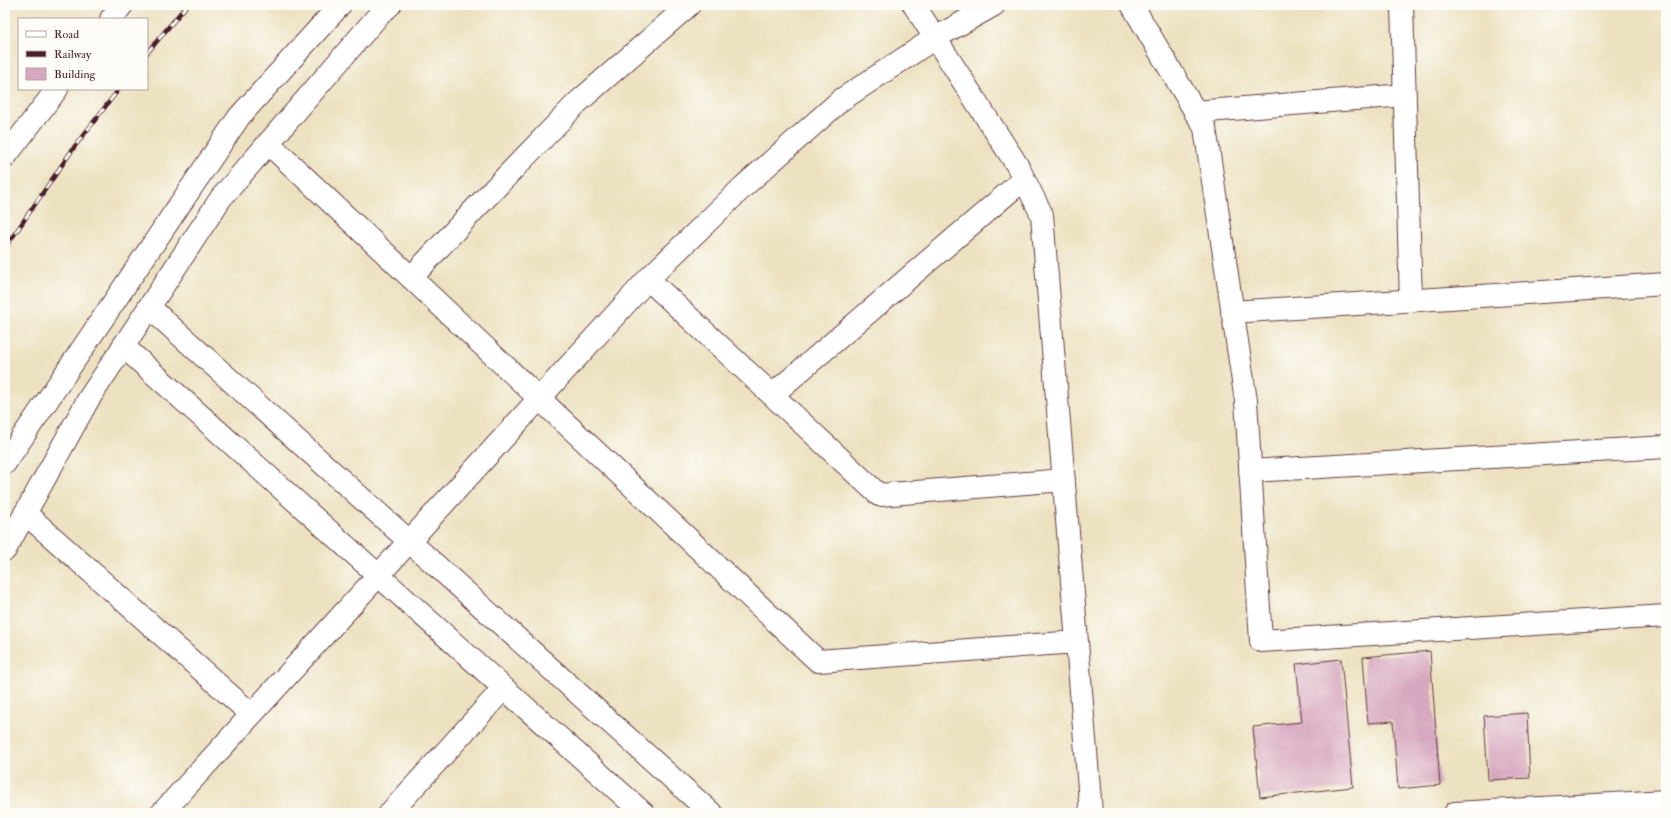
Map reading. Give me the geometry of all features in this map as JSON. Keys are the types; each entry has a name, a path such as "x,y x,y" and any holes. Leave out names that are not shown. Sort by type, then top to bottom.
{"street":[{"path":"112,18 122,5"},
{"path":"5,463 239,117 340,5"},
{"path":"5,550 88,400 221,198 378,16 390,5"},
{"path":"412,278 477,207 577,103 689,5"},
{"path":"914,5 1017,165 1042,215 1091,813"},
{"path":"162,813 377,574 648,279 743,187 841,100 935,38 994,5"},
{"path":"1132,5 1205,128 1246,401 1261,641 1666,616"},
{"path":"1402,5 1411,301"},
{"path":"5,157 56,90"},
{"path":"1195,112 1405,95"},
{"path":"268,143 818,661 1077,642"},
{"path":"772,395 1024,179"},
{"path":"648,279 879,495 1064,480"},
{"path":"1232,312 1666,284"},
{"path":"149,308 711,813"},
{"path":"124,346 643,813"},
{"path":"1250,471 1666,446"},
{"path":"25,513 251,714"},
{"path":"390,813 504,688"},
{"path":"1455,813 1666,801"}],"building":[{"path":"1430,651 1440,785 1398,789 1393,721 1368,723 1363,657"},
{"path":"1341,659 1353,787 1260,797 1253,727 1302,722 1296,664"},
{"path":"1527,713 1530,778 1488,780 1484,716"}],"railway":[{"path":"148,52 187,5"},
{"path":"5,248 75,146 118,90"}]}
